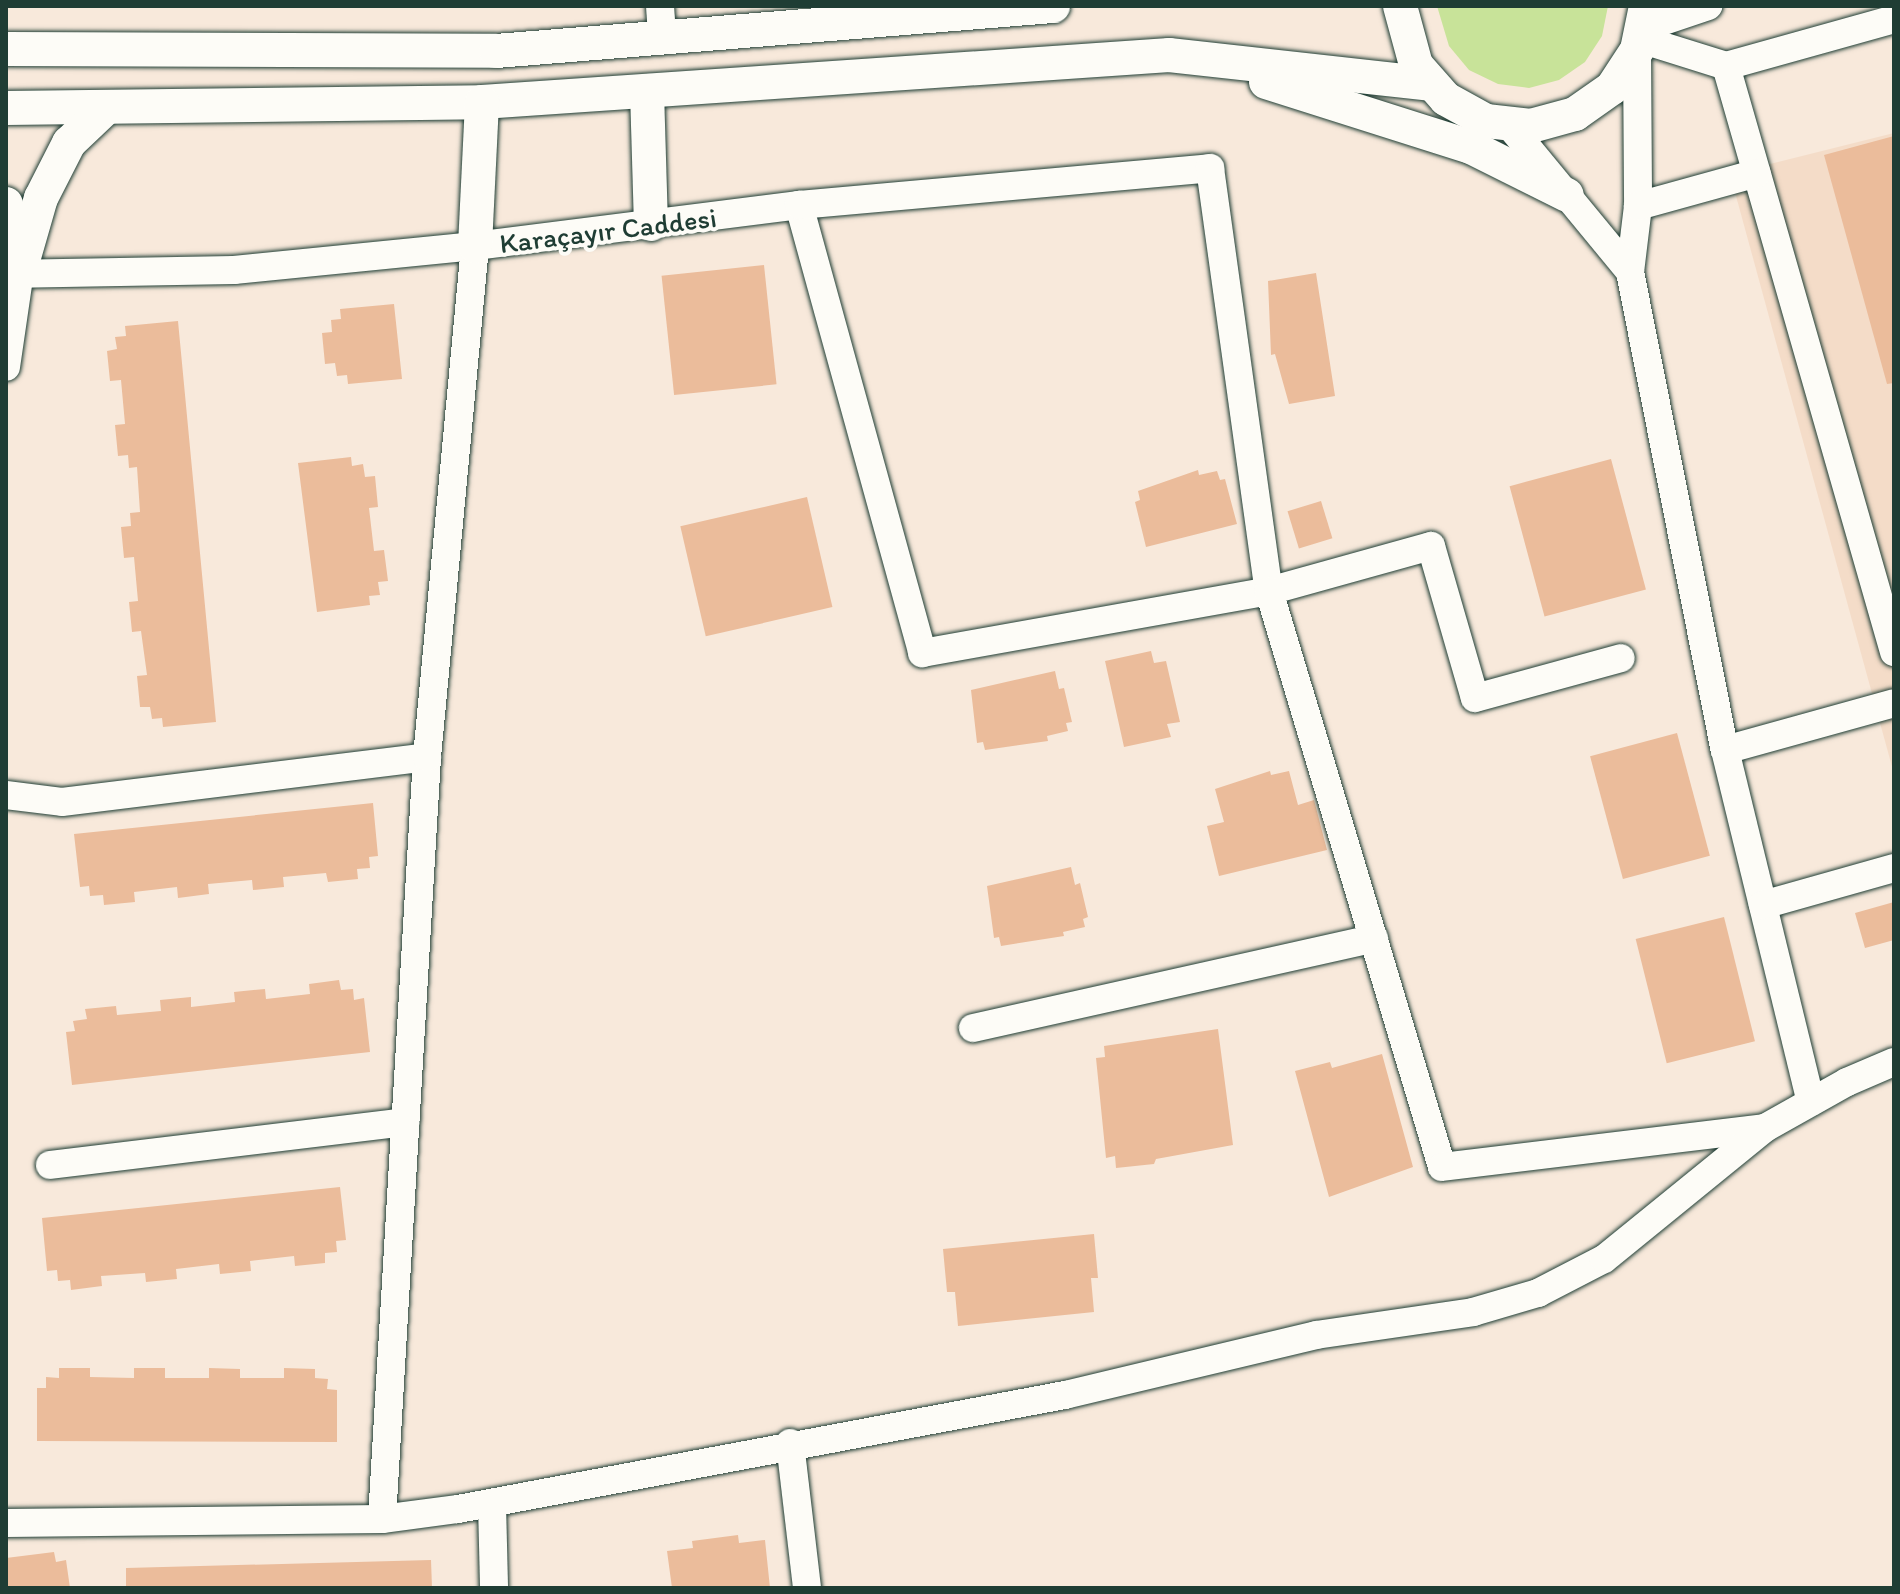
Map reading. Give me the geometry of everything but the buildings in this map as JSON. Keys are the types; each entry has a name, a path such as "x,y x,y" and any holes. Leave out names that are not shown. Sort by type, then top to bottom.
{"street":[{"path":"6,49 496,51 661,22 1053,6"},
{"path":"1400,6 1407,44 1430,84 1465,112 1509,125 1554,122 1575,114 1612,88 1641,31 1708,6"},
{"path":"1641,31 1726,66 1894,19"},
{"path":"1641,31 1638,206 1630,272 1725,750 1811,1102"},
{"path":"6,108 482,102 1169,55 1430,84"},
{"path":"1169,55 1357,107 1457,142 1567,195"},
{"path":"1726,66 1894,652"},
{"path":"647,91 651,224"},
{"path":"382,1519 427,757 475,246 482,102"},
{"path":"13,272 41,198 69,143 107,107"},
{"path":"1509,125 1630,272"},
{"name":"Karaçayır Caddesi","path":"13,272 234,270 475,246 799,205 1210,168 1269,591"},
{"path":"1638,206 1757,173"},
{"path":"6,204 13,272 6,367"},
{"path":"799,205 922,653 1269,591 1431,546 1475,698 1621,658"},
{"path":"1269,591 1442,1167 1765,1128"},
{"path":"1725,750 1894,703"},
{"path":"6,795 62,802 427,757"},
{"path":"1763,905 1894,868"},
{"path":"973,1028 1374,938"},
{"path":"6,1523 382,1519 492,1504 790,1443 1065,1395 1316,1335 1421,1323 1506,1304 1604,1259 1765,1128 1894,1062"},
{"path":"50,1165 405,1122"},
{"path":"790,1443 807,1588"},
{"path":"492,1504 494,1588"}],"shaded area":[{"path":"1894,133 1894,774 1730,174"}],"green space":[{"path":"1437,6 1608,6 1602,36 1585,62 1559,80 1529,88 1498,84 1469,70 1449,46"}]}
